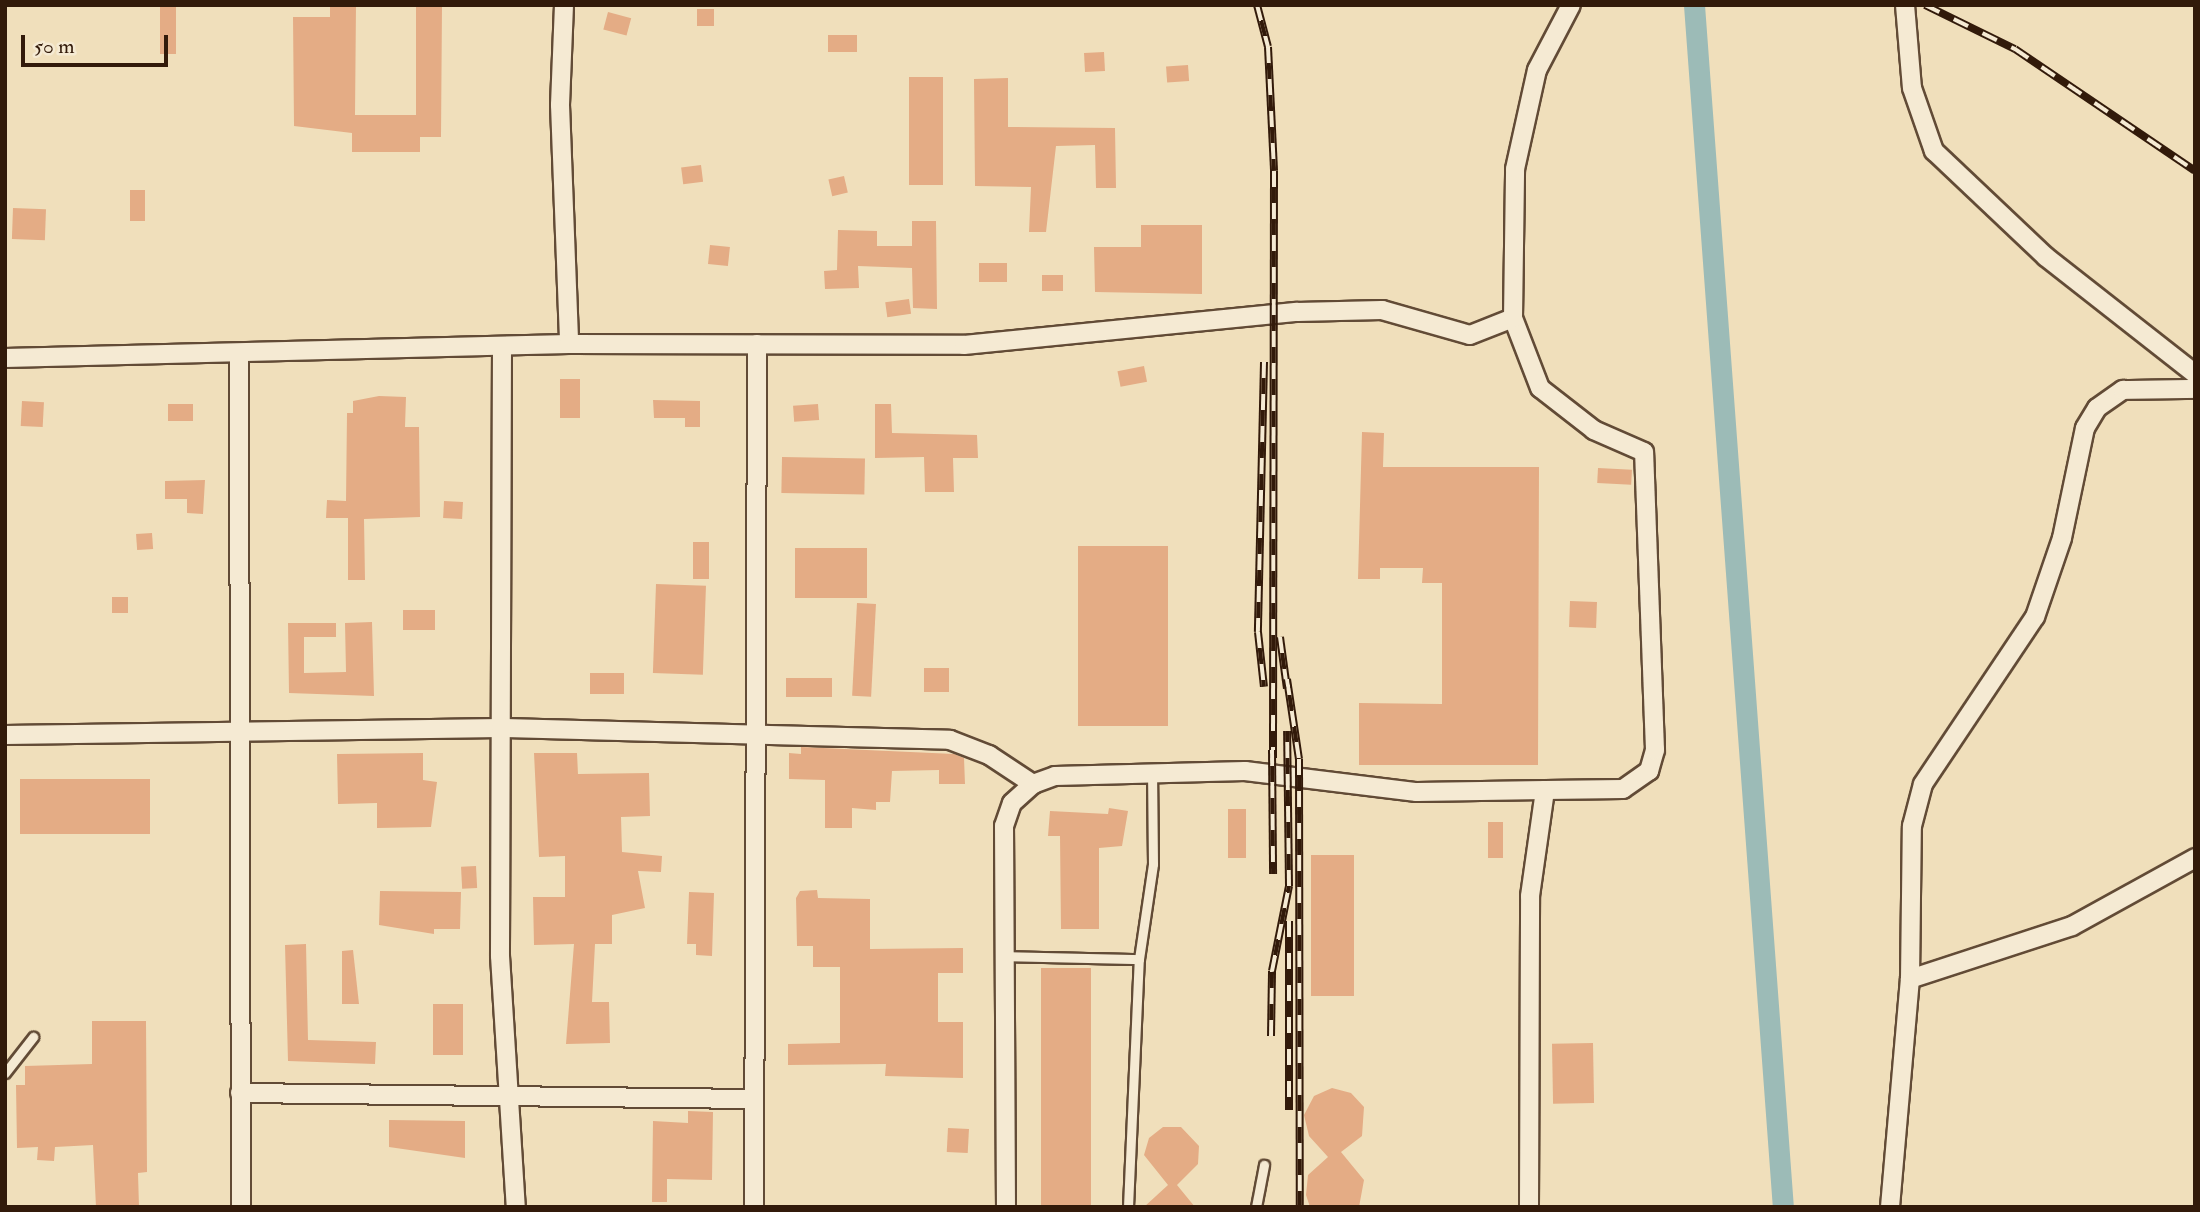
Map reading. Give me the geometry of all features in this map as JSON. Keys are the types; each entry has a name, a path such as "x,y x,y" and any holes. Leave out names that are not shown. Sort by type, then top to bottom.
{"street":[{"path":"564,5 560,105 569,344"},
{"path":"1006,1207 1004,826 1012,803 1032,784 1055,776 1245,771 1417,792 1622,789 1649,771 1656,750 1652,561 1644,452 1594,430 1540,388 1513,317 1515,169 1536,70 1571,5"},
{"path":"1905,5 1912,88 1934,151 2046,257 2195,374"},
{"path":"5,358 239,357 569,344 964,345 1297,312 1382,310 1470,335 1513,317"},
{"path":"754,1207 757,344"},
{"path":"502,347 500,956 512,1101 516,1207"},
{"path":"239,357 237,735 241,1207"},
{"path":"1890,1207 1910,979 1917,801 1947,743 2035,617 2062,538 2085,428 2104,399 2123,390 2195,389"},
{"path":"5,735 237,735 501,728 950,740 989,755 1032,784"},
{"path":"1529,1207 1530,896 1545,790"},
{"path":"1910,979 2071,926 2195,858"},
{"path":"240,1093 512,1101 754,1099"}],"lane":[{"path":"1128,1207 1139,959 1153,864 1152,774"},
{"path":"1003,956 1139,959"},
{"path":"5,1073 33,1037"},
{"path":"1256,1207 1264,1165"}],"building":[{"path":"160,5 176,5 176,54 160,54"},
{"path":"330,5 356,5 355,115 416,115 416,6 442,6 441,137 420,137 420,152 352,152 352,133 294,126 293,17 330,17"},
{"path":"697,9 714,9 714,26 697,26"},
{"path":"608,12 631,18 627,36 603,29"},
{"path":"828,35 857,35 857,52 828,52"},
{"path":"1104,52 1105,71 1085,72 1084,53"},
{"path":"1188,65 1189,81 1167,82 1166,67"},
{"path":"909,77 943,77 943,185 909,185"},
{"path":"1008,78 1008,127 1115,128 1116,188 1096,188 1095,145 1056,146 1046,232 1029,232 1031,187 975,186 974,79"},
{"path":"701,165 703,182 683,184 681,167"},
{"path":"844,176 848,193 832,196 828,180"},
{"path":"130,190 145,190 145,221 130,221"},
{"path":"13,208 46,209 45,240 12,239"},
{"path":"912,221 936,221 937,309 913,308 912,268 858,266 859,288 825,289 824,271 837,270 838,230 877,231 877,246 912,246"},
{"path":"1141,225 1202,225 1202,294 1095,292 1094,247 1141,247"},
{"path":"710,245 730,247 728,266 708,264"},
{"path":"979,263 1007,263 1007,282 979,282"},
{"path":"1042,275 1063,275 1063,291 1042,291"},
{"path":"909,299 911,314 887,317 885,302"},
{"path":"1144,366 1147,382 1121,387 1117,371"},
{"path":"560,379 580,379 580,418 560,418"},
{"path":"379,396 406,397 405,427 419,427 420,517 364,519 365,580 348,580 348,518 326,518 327,500 346,501 347,413 353,413 353,401"},
{"path":"653,400 700,401 700,427 685,427 685,418 654,418"},
{"path":"22,401 44,402 43,427 21,426"},
{"path":"168,404 193,404 193,421 168,421"},
{"path":"818,404 819,420 794,422 793,406"},
{"path":"875,404 891,404 892,433 977,435 978,458 953,458 954,492 925,492 924,457 875,458"},
{"path":"1362,432 1384,433 1383,467 1539,467 1538,765 1359,765 1359,703 1442,704 1442,583 1422,583 1423,568 1380,568 1380,579 1358,579"},
{"path":"782,457 865,458 864,494 781,493"},
{"path":"1598,468 1632,470 1631,485 1597,483"},
{"path":"205,480 203,514 187,513 187,499 165,499 165,481"},
{"path":"444,501 463,502 462,519 443,518"},
{"path":"152,533 153,549 137,550 136,534"},
{"path":"693,542 709,542 709,579 693,579"},
{"path":"1078,546 1168,546 1168,726 1078,726"},
{"path":"795,548 867,548 867,598 795,598"},
{"path":"656,584 706,586 703,675 653,673"},
{"path":"112,597 128,597 128,613 112,613"},
{"path":"1570,601 1597,602 1596,628 1569,627"},
{"path":"857,603 876,604 871,697 852,696"},
{"path":"403,610 435,610 435,630 403,630"},
{"path":"372,622 374,696 289,693 288,623 336,623 336,637 304,637 304,673 346,672 345,623"},
{"path":"924,668 949,668 949,692 924,692"},
{"path":"590,673 624,673 624,694 590,694"},
{"path":"786,678 832,678 832,697 786,697"},
{"path":"801,747 954,754 964,758 965,784 939,784 939,770 892,771 890,802 876,802 876,810 852,808 852,828 825,828 825,780 789,779 789,753 801,754"},
{"path":"423,753 423,780 437,782 431,827 377,828 377,803 338,804 337,754"},
{"path":"534,753 577,753 578,774 649,773 650,816 621,817 622,852 662,856 661,872 638,871 645,908 612,915 612,944 595,944 592,1002 609,1002 610,1043 566,1044 574,944 534,945 533,897 565,897 565,856 539,857"},
{"path":"20,779 150,779 150,834 20,834"},
{"path":"1109,808 1128,811 1122,846 1099,848 1099,929 1061,929 1060,836 1048,836 1050,811 1108,814"},
{"path":"1228,809 1246,809 1246,858 1228,858"},
{"path":"1488,822 1503,822 1503,858 1488,858"},
{"path":"1311,855 1354,855 1354,996 1311,996"},
{"path":"476,866 477,888 462,889 461,867"},
{"path":"817,890 818,898 870,899 870,949 963,948 963,973 938,973 938,1022 963,1022 963,1078 885,1076 886,1064 788,1065 788,1044 840,1043 840,967 813,967 813,946 797,946 796,898 800,891"},
{"path":"380,891 461,892 460,929 434,929 434,934 379,925"},
{"path":"689,892 714,893 712,956 696,955 696,944 687,944"},
{"path":"306,944 308,1040 376,1042 375,1064 288,1061 285,945"},
{"path":"353,950 359,1004 342,1004 342,951"},
{"path":"1041,968 1091,968 1091,1207 1041,1207"},
{"path":"433,1004 463,1004 463,1055 433,1055"},
{"path":"92,1021 146,1021 147,1172 138,1173 139,1207 96,1207 93,1145 55,1147 54,1161 37,1160 38,1147 17,1148 16,1085 25,1085 25,1066 92,1064"},
{"path":"1593,1043 1594,1103 1553,1104 1552,1044"},
{"path":"1332,1088 1351,1093 1364,1107 1362,1136 1341,1152 1364,1180 1359,1207 1310,1207 1306,1195 1308,1175 1328,1157 1309,1136 1304,1115 1314,1096"},
{"path":"688,1111 713,1112 712,1180 667,1179 667,1202 652,1202 653,1121 688,1123"},
{"path":"389,1120 465,1121 465,1158 389,1147"},
{"path":"1163,1127 1181,1127 1199,1146 1198,1164 1177,1185 1195,1207 1144,1207 1168,1185 1144,1155 1149,1138"},
{"path":"948,1128 969,1129 968,1153 947,1152"}],"waterway":[{"path":"1694,5 1783,1207"}],"railway":[{"path":"1257,5 1268,47 1274,171 1273,758"},
{"path":"1925,5 2015,49 2195,171"},
{"path":"1264,362 1258,632 1264,687"},
{"path":"1280,637 1287,689"},
{"path":"1287,679 1299,759 1300,1207"},
{"path":"1271,1036 1272,971 1289,886 1287,731"},
{"path":"1272,750 1273,874"},
{"path":"1289,921 1289,1110"}]}
